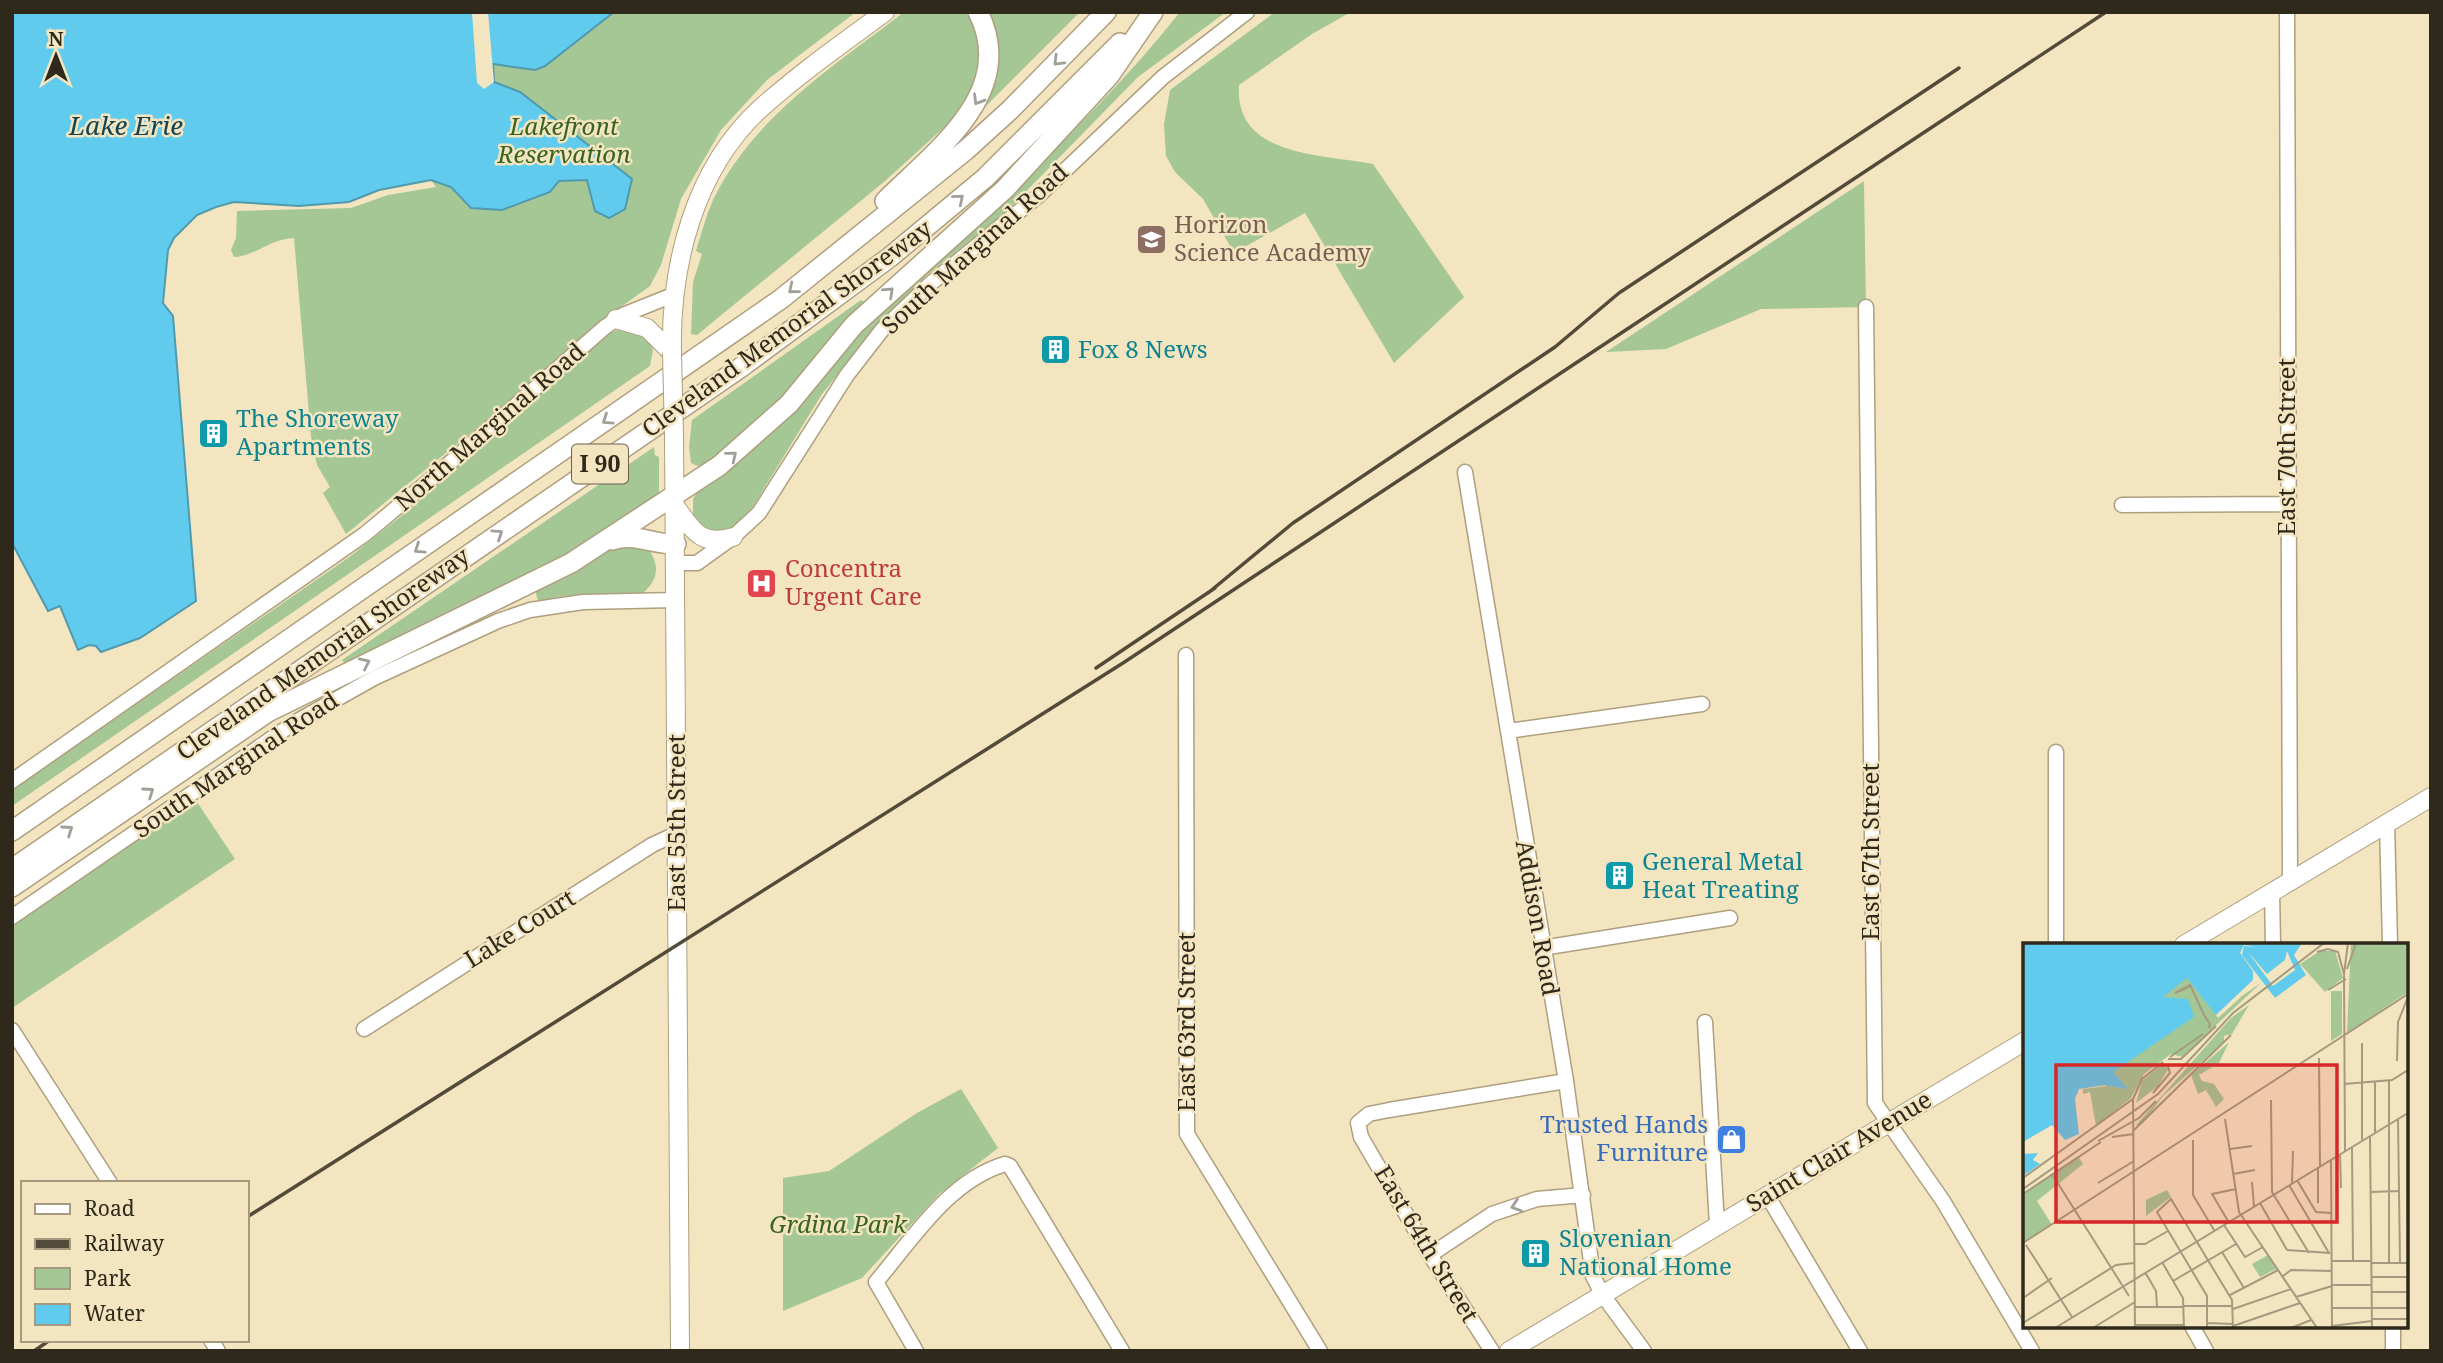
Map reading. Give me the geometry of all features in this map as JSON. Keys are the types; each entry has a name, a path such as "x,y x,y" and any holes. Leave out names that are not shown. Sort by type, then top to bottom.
{"highway":[{"path":"820,267 959,126 977,103 989,74 991,58 987,33 978,12"},
{"name":"Cleveland Memorial Shoreway","path":"12,831 781,299 966,150 1010,110 1106,12"},
{"path":"12,887 268,712 512,594 675,500 755,436 789,404 854,325 1005,189 1109,76 1151,12"},
{"name":"Cleveland Memorial Shoreway","path":"12,869 740,368 890,257 985,178 1037,129 1151,12"},
{"path":"607,541 628,536 658,545 676,554"}],"main road":[{"path":"673,295 684,239 697,204 736,138 760,108 884,12"},
{"name":"East 55th Street","path":"673,295 680,1351"},
{"path":"616,319 647,328 672,347"},
{"path":"675,500 693,530 705,539 720,541 733,537"},
{"path":"2188,943 2431,797"},
{"name":"Saint Clair Avenue","path":"1509,1351 2023,1044"}],"street":[{"name":"South Marginal Road","path":"676,554 697,563 733,537 764,508 847,376 882,330 930,284 1038,195 1163,77 1247,12"},
{"name":"East 70th Street","path":"2287,12 2286,504 2290,881"},
{"name":"North Marginal Road","path":"12,781 365,534 616,319 673,295"},
{"name":"East 67th Street","path":"1866,307 1872,1038 1875,1103 1886,1124 1903,1140 1943,1201 2032,1351"},
{"name":"Addison Road","path":"1465,472 1566,1081 1593,1276 1602,1294 1644,1351"},
{"path":"2122,505 2286,504"},
{"name":"South Marginal Road","path":"12,917 293,723 366,682 498,621 530,610 575,602 676,600"},
{"name":"East 63rd Street","path":"1186,655 1187,1134 1320,1351"},
{"path":"1508,731 1702,704"},
{"path":"2056,752 2056,943"},
{"path":"2387,823 2390,943"},
{"name":"Lake Court","path":"364,1029 652,845 678,833"},
{"path":"2272,892 2273,943"},
{"path":"1542,947 1730,918"},
{"path":"1705,1022 1717,1225"},
{"path":"12,1030 109,1181"},
{"name":"East 64th Street","path":"1492,1351 1430,1255 1361,1137 1358,1123 1369,1114 1566,1081"},
{"path":"916,1351 876,1282 950,1198 1001,1165 1010,1167 1122,1351"},
{"path":"1430,1255 1492,1214 1537,1199 1583,1195"},
{"path":"1768,1195 1860,1351"},
{"path":"2193,1328 2206,1351"},
{"path":"2393,1328 2393,1351"}],"green space":[{"name":"Lakefront Reservation","path":"345,12 856,12 767,80 721,130 681,199 661,265 650,286 600,322 504,406 346,534 323,493 330,487 317,465 311,437 294,238 277,241 242,256 234,257 231,250 236,238 237,211 351,208 388,195 436,187 349,69"},
{"path":"904,12 970,12 978,26 979,79 960,113 885,181 697,335 691,334 693,282 702,254 696,251 713,200 730,170 750,143 797,95"},
{"path":"984,12 1080,12 984,108 981,105"},
{"path":"1180,12 1226,12 1138,77 1008,210 927,275 881,320 822,394 744,518 730,528 708,534 693,523 693,499 700,487 836,353 1065,139 1105,98"},
{"path":"1275,12 1351,12 1312,34 1239,85 1241,109 1251,126 1265,139 1285,148 1306,154 1373,164 1464,297 1394,363 1305,213 1234,253 1203,199 1175,172 1166,156 1164,124 1170,90"},
{"path":"1864,181 1866,307 1761,309 1666,349 1606,352"},
{"path":"861,300 867,304 779,406 702,468 691,463 689,447 692,420"},
{"path":"622,328 647,337 653,350 650,366 12,806 12,790 348,558 409,510 608,334"},
{"path":"654,447 655,455 659,457 659,496 584,549 346,665 342,660"},
{"path":"614,546 647,547 651,553 656,565 655,577 643,593 563,596 538,601 535,589"},
{"path":"191,793 235,859 12,1008 12,917"},
{"name":"Grdina Park","path":"961,1089 998,1148 939,1194 862,1278 783,1311 783,1178 829,1171 917,1113"}],"water":[{"name":"Lake Erie","path":"12,12 614,12 545,66 535,70 493,64 494,82 520,92 632,179 625,209 609,218 595,211 587,180 559,181 550,192 502,210 471,208 451,187 431,180 379,190 349,202 299,206 234,202 197,215 174,238 168,250 163,303 173,316 196,601 140,638 101,652 96,646 89,645 78,650 60,606 48,611 12,543"}],"pier":[{"path":"472,12 488,12 494,82 484,89 477,83"}],"railway":[{"path":"248,1216 1123,663 2106,12"},
{"path":"1208,593 1293,523 1555,347 1619,293 1959,68"},
{"path":"1096,668 1215,588"},
{"path":"34,1351 47,1342"}],"place":[{"name":"Horizon Science Academy","path":"1151,239"},
{"name":"Fox 8 News","path":"1055,350"},
{"name":"The Shoreway Apartments","path":"213,433"},
{"name":"Concentra Urgent Care","path":"762,583"},
{"name":"General Metal Heat Treating","path":"1619,876"},
{"name":"Trusted Hands Furniture","path":"1731,1139"},
{"name":"Slovenian National Home","path":"1536,1253"}]}
